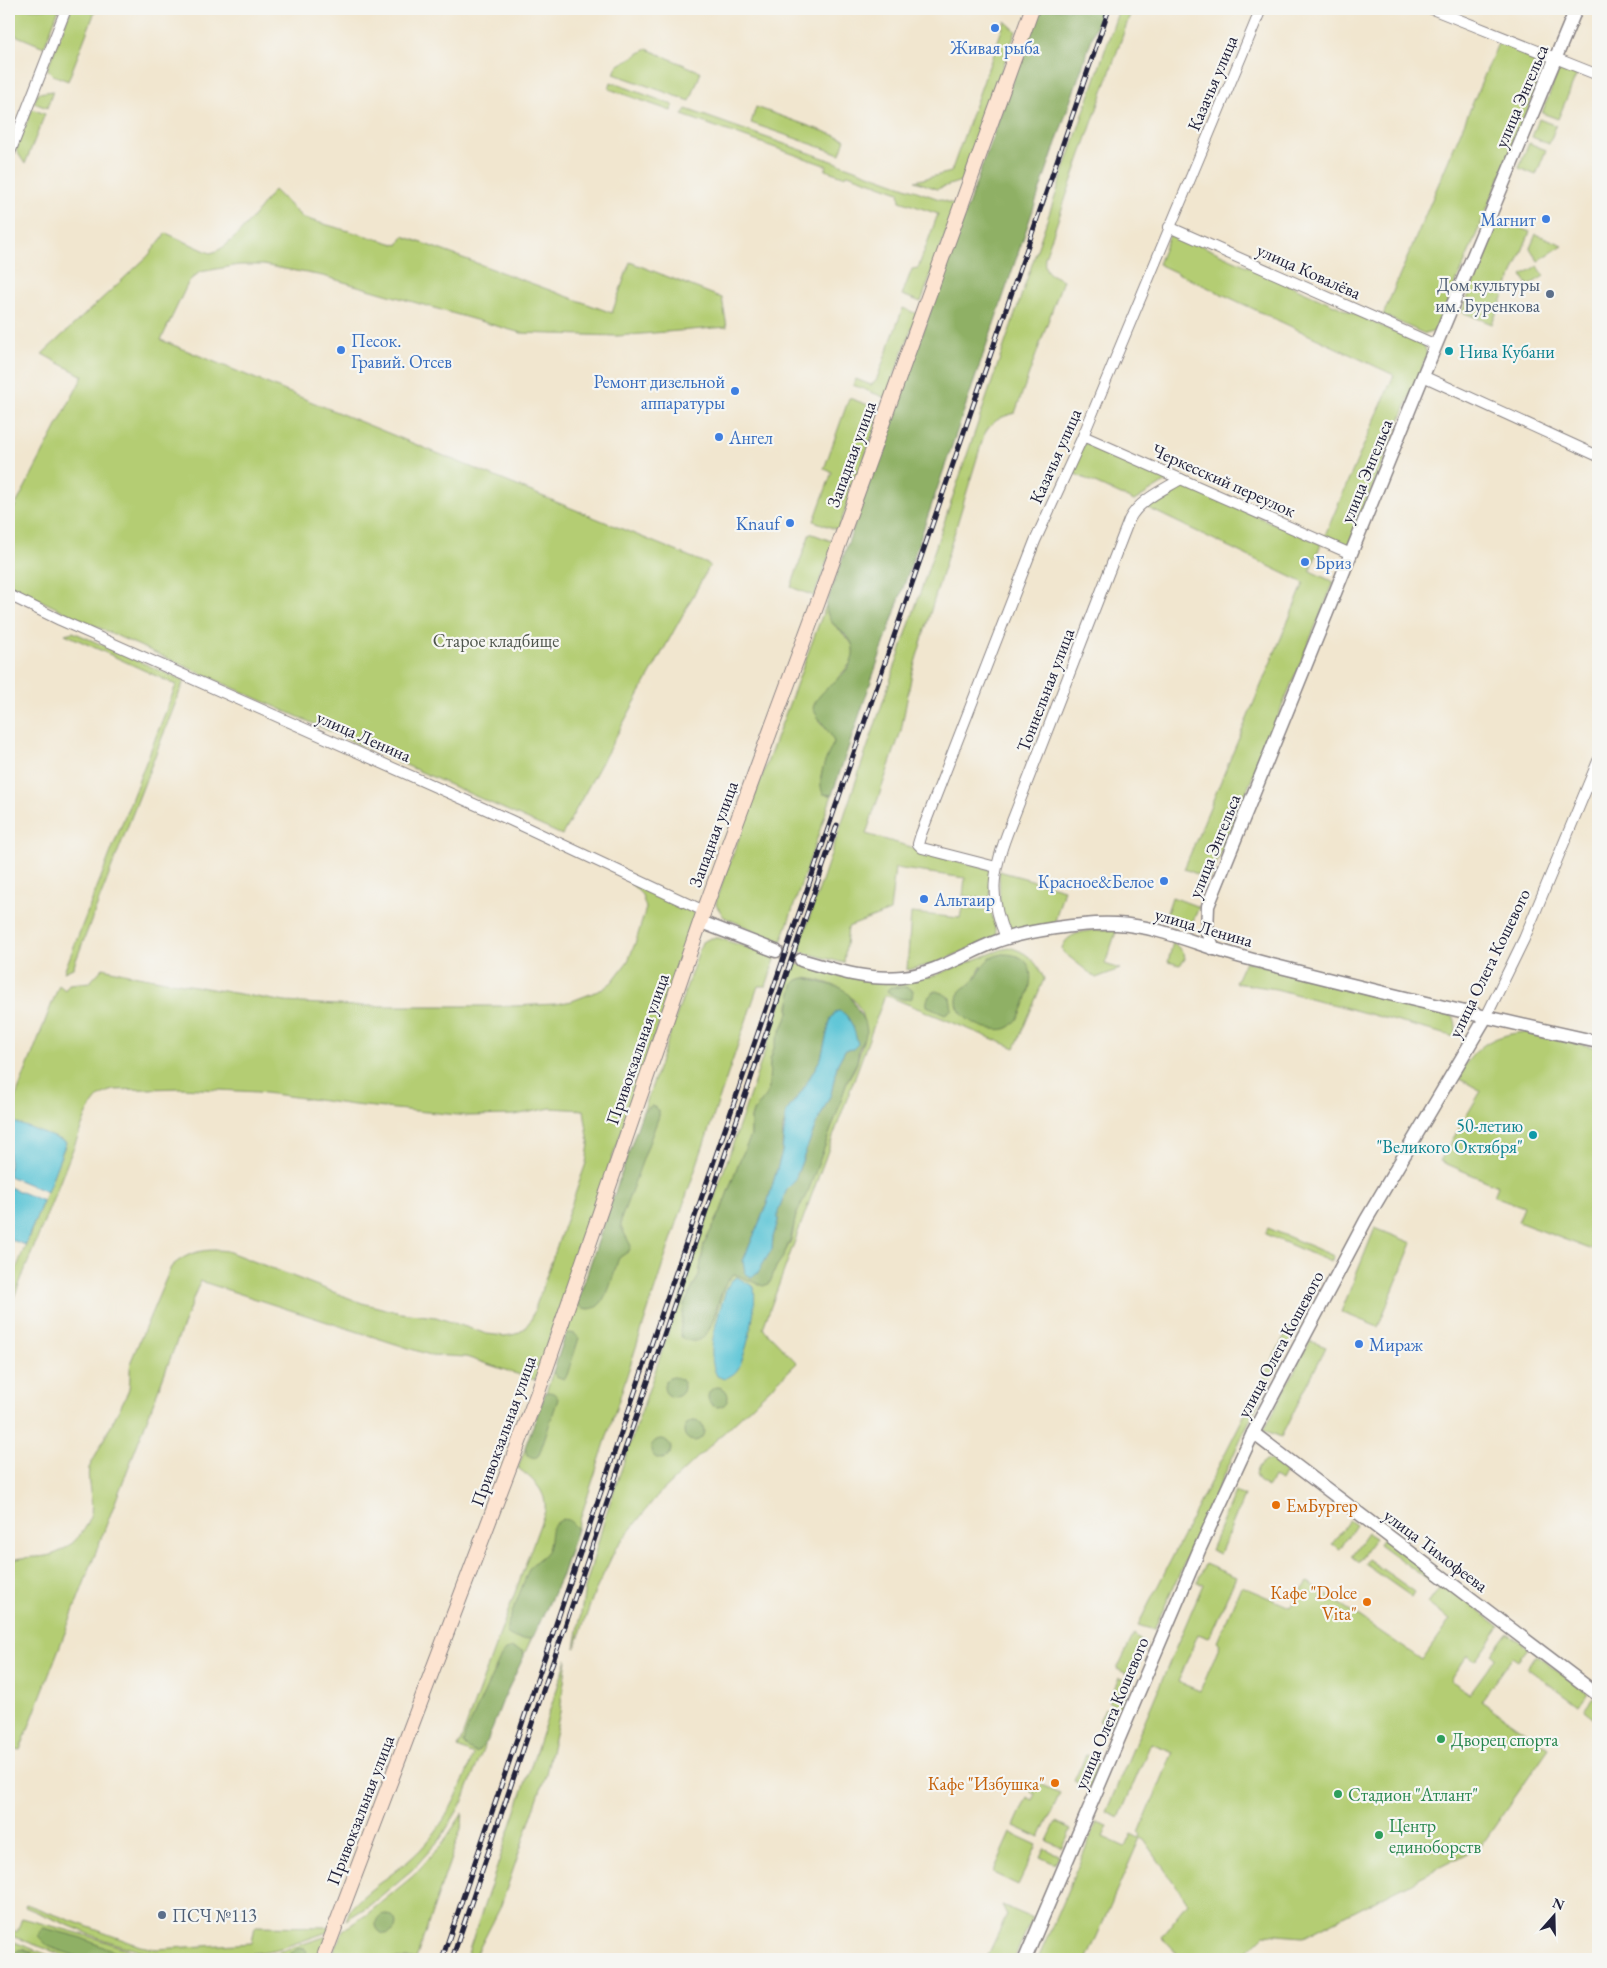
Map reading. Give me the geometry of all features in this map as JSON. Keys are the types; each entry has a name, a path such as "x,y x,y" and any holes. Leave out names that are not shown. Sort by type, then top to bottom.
{"main road":[{"name":"Западная улица","path":"703,916 1032,9"},
{"name":"Привокзальная улица","path":"324,1959 538,1392 703,916"}],"street":[{"path":"9,155 66,9"},
{"name":"Казачья улица","path":"996,867 922,848 918,844 919,840 1035,541 1083,436 1261,9"},
{"path":"1432,9 1598,75"},
{"name":"улица Энгельса","path":"1214,948 1207,932 1208,906 1436,345 1576,9"},
{"name":"улица Ковалёва","path":"1169,227 1436,345"},
{"path":"1424,376 1598,456"},
{"name":"Черкесский переулок","path":"1083,436 1351,554"},
{"name":"Тоннельная улица","path":"1006,938 996,910 994,889 996,867 1010,825 1131,515 1144,502 1181,479"},
{"name":"улица Ленина","path":"9,595 60,620 519,824 776,951"},
{"name":"улица Олега Кошевого","path":"1025,1959 1191,1568 1253,1433 1366,1220 1486,1017 1524,939 1598,761"},
{"name":"улица Ленина","path":"801,960 853,975 884,978 901,977 929,971 1006,938 1074,927 1113,924 1155,929 1214,948 1298,971 1598,1042"},
{"name":"улица Тимофеева","path":"1253,1433 1598,1695"}],"green space":[{"path":"9,9 59,9 44,47 15,35 9,51"},
{"path":"71,9 96,9 68,81 53,75 47,69"},
{"path":"1038,9 1102,9 832,795 823,794 821,787 822,774 834,742 813,708 822,693 849,666 853,649 849,638 830,620 826,605"},
{"path":"1119,9 1132,9 1045,257 1046,270 1063,280 1015,413 997,420 984,435 912,673 901,731 866,834 911,847 918,852 992,870 990,899 963,896 965,878 895,868 890,911 848,927 844,963 798,951"},
{"path":"1005,21 1016,31 961,181 937,189 915,181 951,172"},
{"path":"1499,41 1540,55 1547,65 1436,331 1425,334 1383,315"},
{"path":"647,49 701,72 690,101 614,74 617,66"},
{"path":"1561,64 1579,69 1558,119 1542,113"},
{"path":"611,82 673,105 671,111 609,89"},
{"path":"53,91 47,108 34,103 38,93"},
{"path":"756,107 845,139 840,154 751,123"},
{"path":"32,109 45,114 25,164 16,150"},
{"path":"686,109 956,205 921,302 902,295 912,269 918,268 938,214 900,201 899,192 848,174 843,176 825,170 827,166 682,115"},
{"path":"1539,119 1556,126 1549,144 1532,137"},
{"path":"1529,143 1546,150 1536,175 1519,168"},
{"name":"Старое кладбище","path":"274,190 303,218 398,245 403,236 612,313 630,262 722,298 727,327 617,336 521,333 323,276 263,265 239,265 200,272 189,281 161,340 710,565 562,835 75,617 9,585 9,518 83,376 42,354 148,256 166,233 210,253 218,250 245,227"},
{"path":"1499,219 1530,232 1492,324 1462,312"},
{"path":"1171,232 1424,345 1427,354 1349,546 1325,535 1394,375 1158,264"},
{"path":"1536,234 1563,245 1538,261 1530,248"},
{"path":"1538,266 1544,276 1528,286 1522,275"},
{"path":"903,308 917,314 886,398 853,385 856,379 871,385 876,381"},
{"path":"849,398 882,410 838,530 814,521 832,472 824,469"},
{"path":"1085,442 1170,479 1134,501 1071,472"},
{"path":"1182,484 1321,544 1310,571 1334,582 1210,879 1184,869 1304,583 1146,507"},
{"path":"810,533 834,542 814,596 791,587"},
{"path":"826,605 830,621 853,645 854,651 851,662 839,677 828,696 819,721 831,734 834,742 821,775 821,783 826,795 832,795 781,943 724,917 716,905 717,897"},
{"path":"73,632 184,681 73,968 64,972 176,685 65,634"},
{"path":"999,871 1064,889 1054,925 1009,933 1000,915"},
{"path":"628,880 691,909 696,917 535,1380 466,1357 430,1355 200,1281 20,1750 9,1748 9,1562 22,1558 53,1554 67,1547 84,1530 90,1517 92,1505 89,1468 128,1392 131,1361 171,1267 183,1258 197,1252 211,1250 227,1251 362,1303 401,1313 436,1317 487,1334 505,1336 516,1334 523,1330 531,1320 586,1163 589,1144 584,1110 551,1108 515,1115 468,1116 354,1105 258,1092 181,1088 113,1090 96,1099 86,1116 9,1310 9,1287 66,1143 9,1120 18,1091 59,985 65,990 69,984 90,982 103,968 132,975 285,1002 354,1006 514,1006 556,1004 572,1001 603,989 612,982 628,961 646,908 642,895"},
{"path":"1172,897 1199,907 1190,928 1164,922"},
{"path":"962,908 991,911 997,936 934,964 907,970 911,913 960,918"},
{"path":"1117,929 1105,964 1120,969 1096,978 1063,952 1062,948 1066,941 1078,933"},
{"path":"711,938 719,938 776,957 766,986 758,986 666,1255 562,1575 505,1694 462,1803 441,1838 413,1869 370,1905 346,1920 351,1908 360,1899 412,1858 438,1829 452,1806 473,1755 458,1748 545,1511 544,1497 538,1486 518,1468 702,942"},
{"path":"1173,942 1184,953 1185,959 1180,965 1168,962"},
{"path":"1008,947 1020,951 1030,958 1038,967 1044,979 1015,1048 885,995 763,1328 797,1363 656,1497 616,1548 594,1594 575,1648 585,1589 606,1514 795,963 838,976 930,977","holes":["1018,956 1026,962 1030,969 964,988 973,982 981,967","805,978 831,984 847,993 853,999 863,1018 863,1041 857,1063 845,1086 835,1119 796,1217 791,1240 771,1280 750,1281 743,1276 734,1274 725,1284 714,1319 684,1305 699,1275 704,1244 720,1213 751,1136 753,1112 766,1096 769,1088 770,1060 789,1013 789,1005 797,980"]},
{"path":"1003,954 1014,955 1026,962 1030,968 1031,975 1029,991 1020,1014 1011,1026 1002,1029 987,1028 966,1018 958,1007 957,1000 960,991 973,981 987,961"},
{"path":"1245,961 1449,1013 1455,1021 1455,1037 1276,989 1235,983"},
{"path":"805,978 842,988 850,996 866,1025 867,1032 859,1049 857,1062 847,1081 809,1189 796,1215 791,1238 769,1284 763,1286 734,1274 727,1282 721,1294 709,1330 702,1338 694,1341 682,1338 680,1332 684,1305 699,1275 704,1244 720,1213 751,1136 753,1112 766,1096 769,1088 770,1060 789,1013 791,993 797,980","holes":["831,1018 852,1029 856,1038 845,1050 837,1065 831,1094 815,1127 794,1182 787,1189 777,1212 778,1221 773,1237 772,1249 765,1260 743,1261 767,1204 782,1152 783,1127 791,1105 802,1091 821,1058"]},
{"path":"890,987 907,987 913,990 912,998 902,999 895,996 887,991"},
{"path":"936,991 950,998 952,1009 945,1014 927,1006 929,997"},
{"path":"1524,1032 1598,1048 1598,1252 1518,1222 1524,1207 1494,1196 1498,1186 1440,1161 1481,1091 1457,1077 1470,1058 1484,1045 1501,1037"},
{"path":"652,1106 659,1110 659,1116 621,1219 621,1227 631,1246 629,1251 619,1258 611,1284 602,1302 596,1307 588,1309 579,1306 578,1300 643,1111"},
{"path":"1268,1228 1334,1256 1331,1262 1265,1234"},
{"path":"1375,1228 1412,1243 1378,1327 1341,1312"},
{"path":"1289,1327 1296,1330 1242,1436 1154,1630 1138,1625"},
{"path":"566,1334 575,1334 579,1338 564,1379 556,1376 553,1372"},
{"path":"1310,1341 1326,1347 1281,1437 1264,1430"},
{"path":"674,1377 681,1380 684,1387 681,1394 674,1397 667,1394 664,1387 667,1380"},
{"path":"718,1387 725,1390 728,1397 725,1404 718,1407 711,1404 708,1397 711,1390"},
{"path":"546,1392 554,1393 558,1399 539,1455 535,1458 527,1455 525,1447"},
{"path":"694,1421 701,1424 704,1431 701,1438 694,1441 687,1438 684,1431 687,1424"},
{"path":"661,1439 668,1442 671,1449 668,1456 661,1459 654,1456 651,1449 654,1442"},
{"path":"1266,1460 1281,1460 1289,1466 1281,1481 1273,1477 1268,1487 1258,1481 1255,1475 1258,1467"},
{"path":"1235,1492 1244,1496 1220,1554 1211,1550"},
{"path":"563,1519 569,1520 577,1528 562,1575 533,1637 523,1639 513,1637 507,1633 507,1626 529,1569 547,1552 552,1528"},
{"path":"1349,1520 1356,1525 1340,1549 1332,1544"},
{"path":"1367,1533 1375,1538 1358,1562 1351,1556"},
{"path":"1383,1538 1436,1578 1432,1583 1379,1544"},
{"path":"1368,1559 1415,1592 1412,1597 1365,1564"},
{"name":"Стадион \"Атлант\"","path":"1205,1564 1236,1577 1209,1638 1198,1634 1178,1682 1200,1691 1220,1644 1217,1642 1241,1586 1290,1607 1308,1582 1422,1660 1450,1620 1428,1604 1443,1583 1500,1627 1476,1660 1468,1655 1450,1680 1470,1693 1496,1657 1492,1654 1508,1633 1528,1648 1518,1661 1512,1657 1481,1701 1549,1748 1481,1846 1304,1937 1265,1934 1249,1950 1258,1959 1182,1959 1161,1937 1188,1903 1144,1840 1140,1838 1087,1959 1038,1959 1097,1822 1108,1826 1103,1837 1125,1847 1131,1834 1139,1838 1141,1835 1139,1833 1173,1752 1151,1743 1119,1818 1106,1812 1203,1584 1197,1582"},
{"path":"1134,1634 1147,1645 1133,1677 1117,1669"},
{"path":"512,1648 523,1651 524,1656 503,1700 487,1742 476,1753 463,1743 465,1735 501,1656 506,1650"},
{"path":"1537,1655 1588,1693 1579,1706 1527,1668"},
{"path":"567,1659 560,1712 546,1774 500,1908 474,1959 466,1959"},
{"path":"1119,1678 1131,1683 1120,1708 1108,1702"},
{"path":"1593,1698 1598,1702 1598,1721 1584,1710"},
{"path":"1105,1709 1117,1714 1111,1726 1099,1721"},
{"path":"1086,1755 1102,1762 1090,1788 1074,1781"},
{"path":"1034,1782 1060,1793 1040,1838 1014,1826 1027,1797 1033,1800 1036,1794 1030,1791"},
{"path":"463,1813 461,1829 416,1959 331,1959 343,1930 366,1915 413,1876 442,1844"},
{"path":"1056,1822 1071,1829 1063,1848 1047,1841"},
{"path":"1011,1833 1037,1845 1018,1885 993,1873"},
{"path":"1044,1848 1059,1855 1055,1864 1040,1857"},
{"path":"26,1904 140,1946 156,1949 252,1943 255,1926 330,1927 328,1932 268,1951 218,1956 168,1956 122,1946 105,1940 25,1907"},
{"path":"1002,1905 1032,1918 1014,1959 986,1959 1007,1915"},
{"path":"386,1914 393,1917 396,1924 393,1931 386,1934 379,1931 376,1924 379,1917"},
{"path":"22,1918 89,1936 135,1952 174,1959 73,1959 9,1935 9,1929 17,1932"},
{"path":"44,1928 79,1937 125,1956 153,1959 85,1959 49,1947 38,1936"},
{"path":"327,1936 318,1959 215,1959 272,1954"},
{"path":"9,1940 59,1959 10,1959"},
{"path":"298,1948 307,1951 304,1959 288,1959 290,1953"},
{"path":"23,1949 49,1959 14,1959 14,1954 18,1950"}],"water":[{"path":"837,1011 842,1012 849,1019 858,1044 853,1049 845,1050 837,1065 831,1094 815,1127 794,1182 787,1189 778,1211 778,1221 773,1237 772,1249 757,1274 751,1277 745,1273 743,1261 767,1204 782,1152 786,1112 802,1091 821,1058 831,1018"},
{"path":"9,1120 66,1142 47,1192 9,1176"},
{"path":"9,1187 43,1201 25,1245 9,1239"},
{"path":"737,1277 754,1287 753,1317 746,1349 739,1367 733,1374 724,1379 717,1376 713,1366 712,1344 726,1289 731,1281"}],"tunnel":[{"path":"776,951 801,960"}],"railway":[{"path":"442,1959 1109,9"},
{"path":"452,1959 837,825"}],"place":[{"name":"Живая рыба","path":"995,28"},
{"name":"Магнит","path":"1546,219"},
{"name":"Дом культуры им. Буренкова","path":"1550,294"},
{"name":"Песок. Гравий. Отсев","path":"341,350"},
{"name":"Нива Кубани","path":"1449,351"},
{"name":"Ремонт дизельной аппаратуры","path":"735,391"},
{"name":"Ангел","path":"719,437"},
{"name":"Knauf","path":"790,523"},
{"name":"Бриз","path":"1305,562"},
{"name":"Красное&Белое","path":"1164,881"},
{"name":"Альтаир","path":"924,899"},
{"name":"50-летию \"Великого Октября\"","path":"1533,1135"},
{"name":"Мираж","path":"1359,1344"},
{"name":"ЕмБургер","path":"1276,1505"},
{"name":"Кафе \"Dolce Vita\"","path":"1367,1602"},
{"name":"Дворец спорта","path":"1441,1739"},
{"name":"Кафе \"Избушка\"","path":"1055,1783"},
{"name":"Стадион \"Атлант\"","path":"1338,1794"},
{"name":"Центр единоборств","path":"1379,1835"},
{"name":"ПСЧ №113","path":"162,1915"}]}
